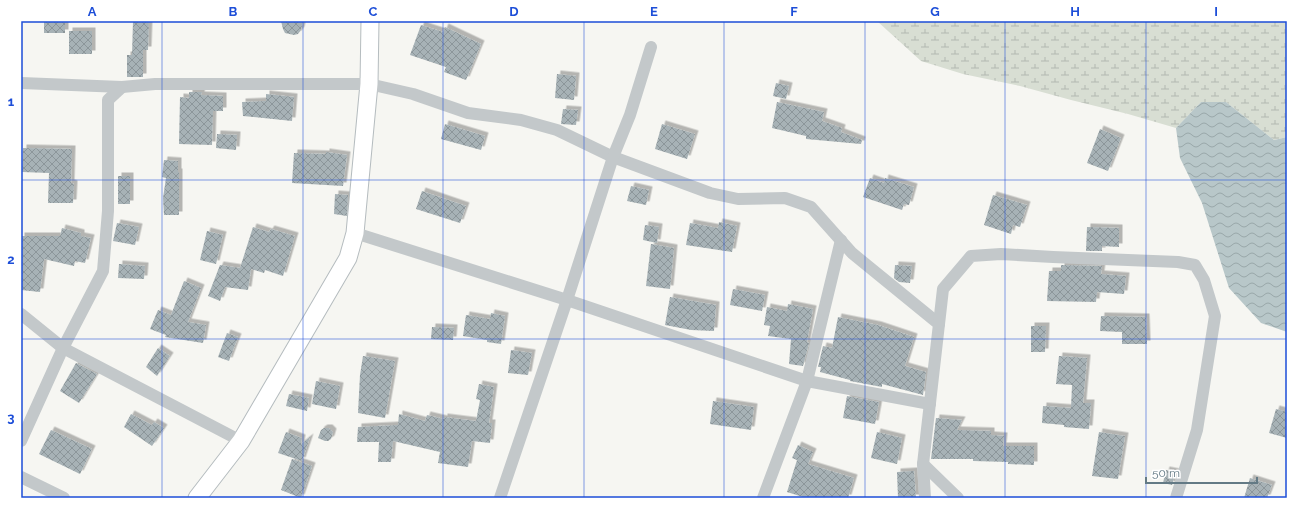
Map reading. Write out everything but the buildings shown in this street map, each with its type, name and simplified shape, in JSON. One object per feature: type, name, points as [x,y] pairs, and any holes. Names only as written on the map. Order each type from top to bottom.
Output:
[{"type":"street","points":[[197,498],[241,441],[348,258],[355,234],[369,84],[370,21]]},
{"type":"street","points":[[500,498],[567,300],[613,157],[630,115],[651,47]]},
{"type":"street","points":[[21,83],[122,87],[155,84],[369,84],[413,94],[468,113],[521,120],[557,130],[613,157],[710,193],[738,199],[785,198],[812,207],[852,253],[939,324]]},
{"type":"street","points":[[21,441],[63,348],[103,271],[108,211],[108,100],[122,87]]},
{"type":"street","points":[[355,234],[567,300],[807,381],[930,404]]},
{"type":"street","points":[[763,498],[807,381],[841,240]]},
{"type":"street","points":[[925,498],[923,464],[942,289],[971,256],[1001,254],[1061,258],[1178,262],[1195,266],[1204,280],[1215,316],[1197,430],[1176,498]]},
{"type":"street","points":[[21,314],[63,348],[241,441]]},
{"type":"street","points":[[923,464],[958,498]]},
{"type":"street","points":[[21,477],[64,498]]},
{"type":"green space","points":[[877,21],[1287,21],[1287,137],[1274,140],[1226,102],[1201,102],[1176,128],[1020,86],[963,74],[921,61]]},
{"type":"water","points":[[1201,102],[1226,102],[1274,140],[1287,137],[1287,332],[1261,323],[1229,288],[1202,203],[1180,158],[1176,128]]}]
